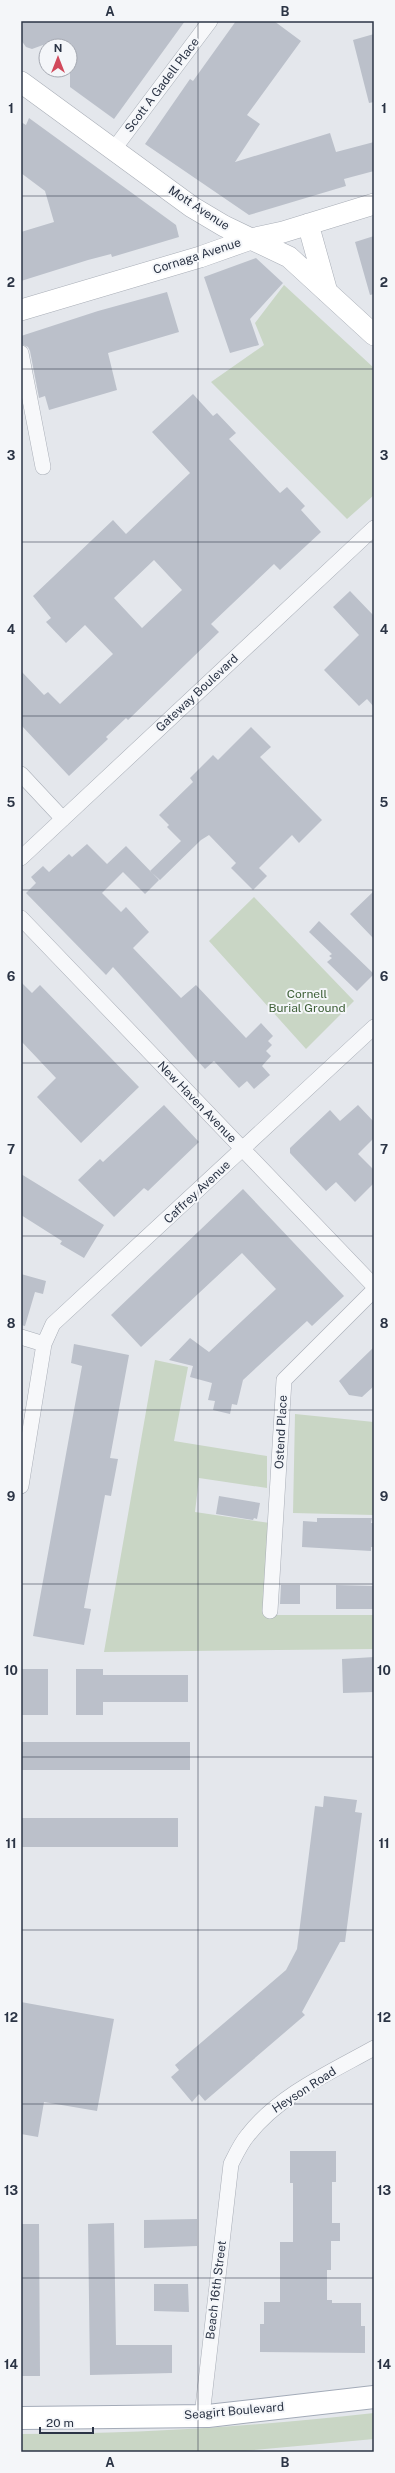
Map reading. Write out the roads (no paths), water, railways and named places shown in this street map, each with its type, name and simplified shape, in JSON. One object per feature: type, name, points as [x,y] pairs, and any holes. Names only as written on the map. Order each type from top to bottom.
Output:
[{"type":"main road","name":"Seagirt Boulevard","points":[[21,2418],[202,2416],[374,2397]]},
{"type":"street","name":"Scott A Gadell Place","points":[[114,149],[210,21]]},
{"type":"street","name":"Mott Avenue","points":[[21,82],[192,207],[251,239],[289,257],[374,335]]},
{"type":"street","name":"Cornaga Avenue","points":[[21,310],[200,257],[251,239],[374,204]]},
{"type":"street","points":[[308,224],[327,292]]},
{"type":"street","points":[[21,353],[43,467]]},
{"type":"street","name":"Gateway Boulevard","points":[[21,858],[374,528]]},
{"type":"street","points":[[21,774],[63,819]]},
{"type":"street","name":"New Haven Avenue","points":[[21,918],[243,1150],[371,1276]]},
{"type":"street","name":"Caffrey Avenue","points":[[21,1486],[44,1344],[53,1324],[243,1150],[374,1027]]},
{"type":"street","name":"Ostend Place","points":[[270,1611],[284,1380],[374,1290]]},
{"type":"street","points":[[21,1337],[44,1344]]},
{"type":"street","name":"Heyson Road","points":[[231,2164],[247,2135],[270,2111],[322,2076],[374,2048]]},
{"type":"street","name":"Beach 16th Street","points":[[202,2416],[231,2164]]},
{"type":"park label","name":"Cornell Burial Ground","points":[[307,1001]]}]
